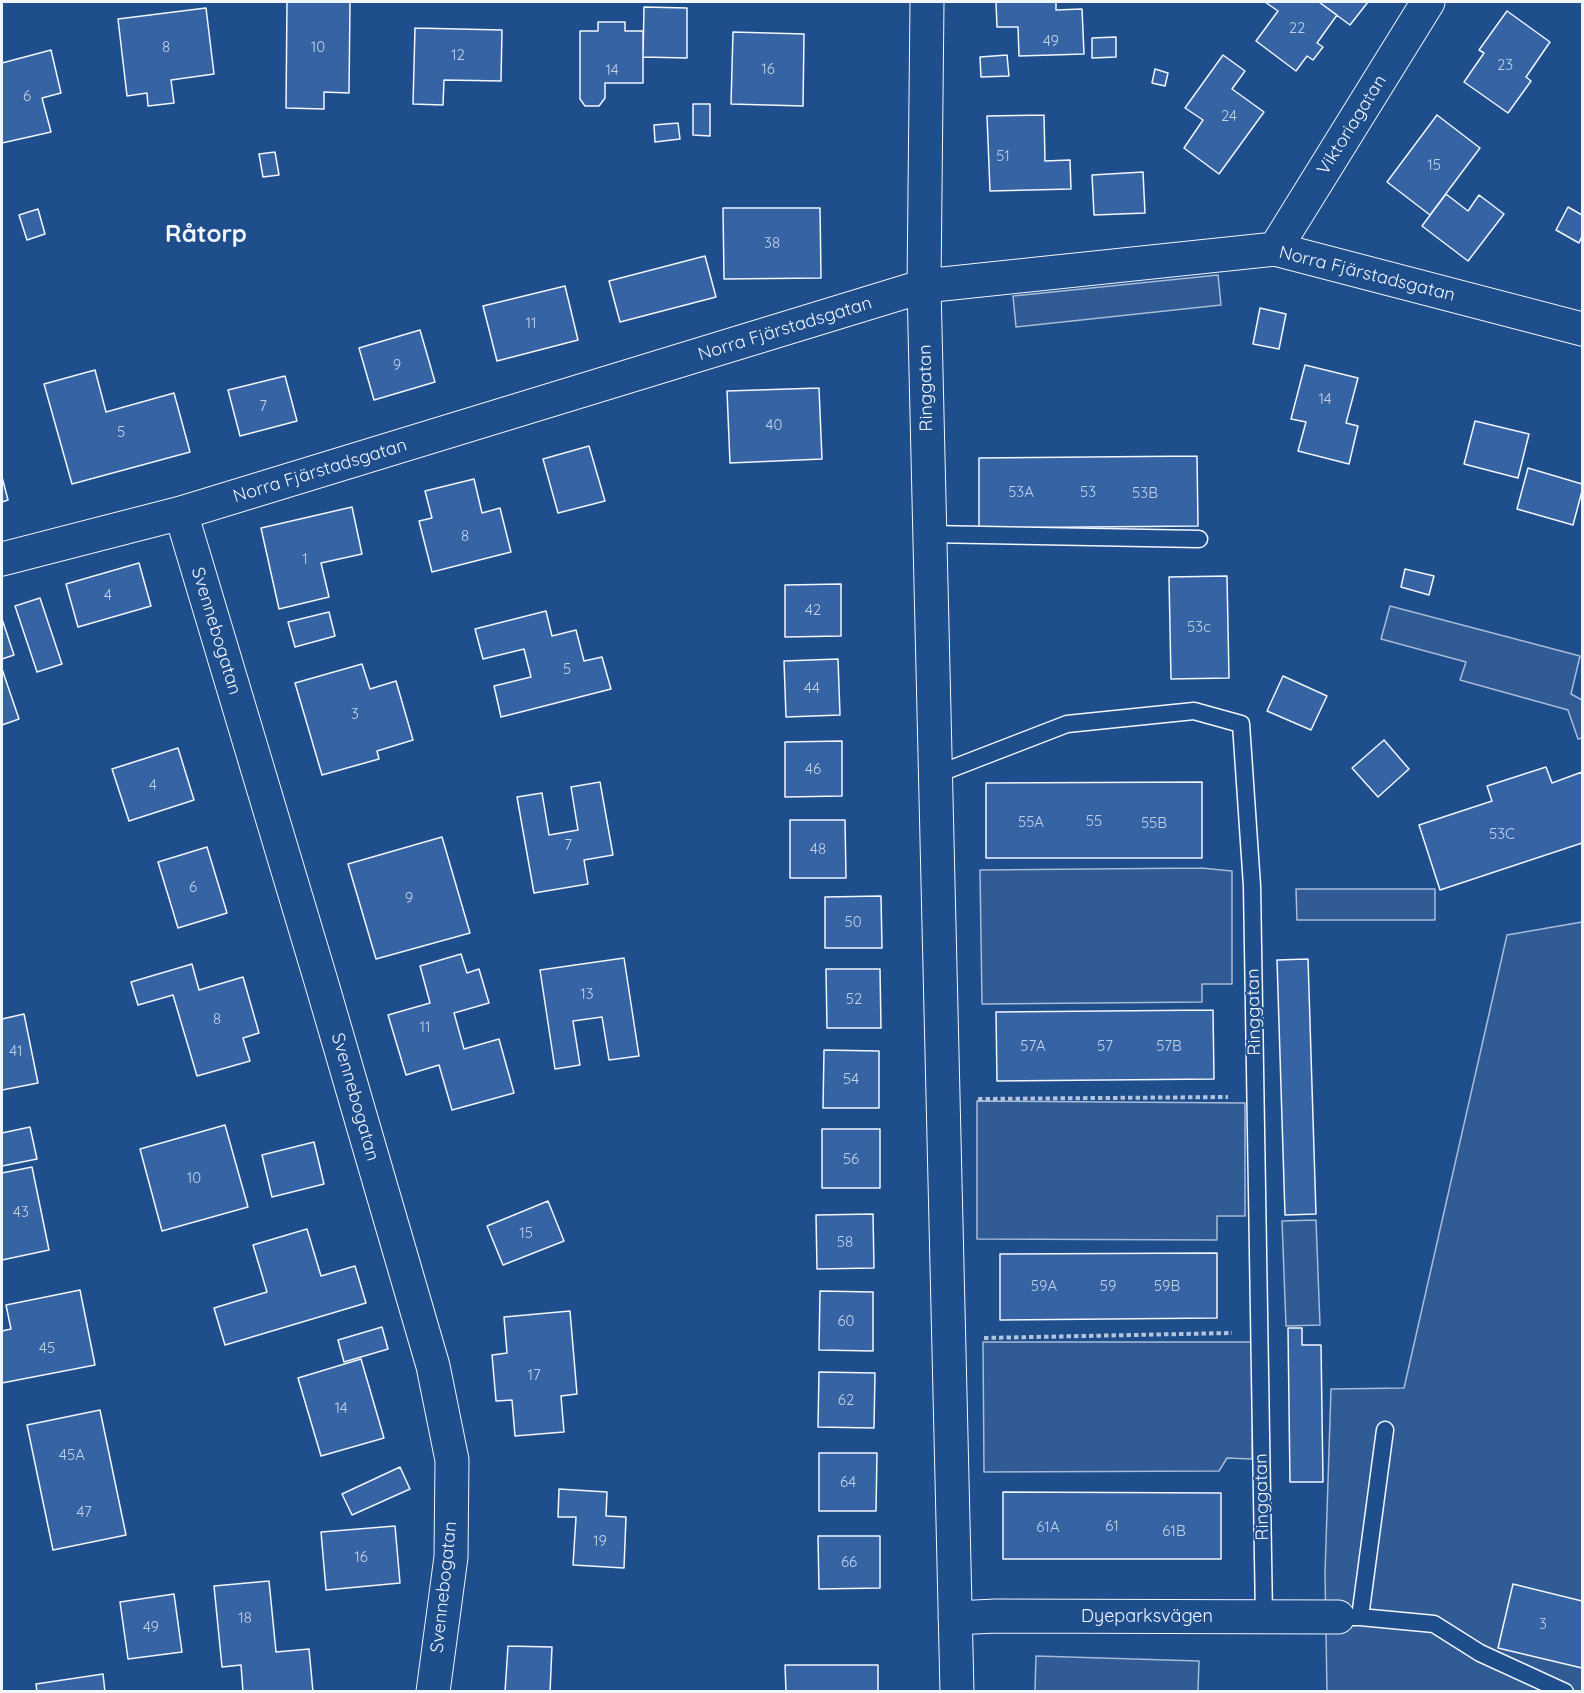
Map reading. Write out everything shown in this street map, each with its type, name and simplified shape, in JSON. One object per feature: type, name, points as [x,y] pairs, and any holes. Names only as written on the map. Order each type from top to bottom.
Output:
[{"type":"street","name":"Ringgatan","points":[[927,2],[924,286],[957,1692]]},
{"type":"street","name":"Viktoriagatan","points":[[1275,249],[1428,2]]},
{"type":"street","name":"Norra Fjärstadsgatan","points":[[2,559],[181,513],[924,286],[1275,249],[1582,329]]},
{"type":"street","name":"Svennebogatan","points":[[181,513],[321,981],[435,1378],[452,1460],[451,1557],[433,1692]]},
{"type":"street","name":"Dyeparksvägen","points":[[955,1618],[996,1616],[1349,1617]]},
{"type":"lane","points":[[930,534],[1199,539]]},
{"type":"lane","name":"Ringgatan","points":[[935,775],[1067,724],[1194,711],[1241,724],[1252,886],[1264,1617]]},
{"type":"lane","points":[[1385,1430],[1349,1617],[1434,1624],[1479,1653],[1565,1692]]},
{"type":"path","points":[[943,1099],[1256,1097]]},
{"type":"path","points":[[948,1338],[1260,1333]]},
{"type":"shaded area","points":[[1218,275],[1221,305],[1016,327],[1013,296]]},
{"type":"shaded area","points":[[1390,606],[1580,656],[1571,694],[1582,700],[1582,738],[1578,739],[1568,710],[1460,680],[1466,662],[1381,639]]},
{"type":"shaded area","points":[[1201,868],[1232,871],[1232,984],[1202,984],[1202,1002],[982,1004],[980,870]]},
{"type":"shaded area","points":[[1296,889],[1435,889],[1435,920],[1297,920]]},
{"type":"shaded area","points":[[1582,922],[1582,1691],[1327,1692],[1325,1573],[1331,1389],[1404,1388],[1507,935]]},
{"type":"shaded area","points":[[977,1101],[1245,1103],[1245,1216],[1217,1216],[1217,1240],[977,1239]]},
{"type":"shaded area","points":[[1316,1220],[1320,1325],[1286,1326],[1282,1221]]},
{"type":"shaded area","points":[[983,1342],[1253,1342],[1252,1459],[1227,1458],[1219,1471],[984,1472]]},
{"type":"shaded area","points":[[1036,1656],[1199,1661],[1198,1691],[1035,1691]]},
{"type":"building","points":[[287,2],[350,2],[349,93],[324,92],[324,109],[286,108]]},
{"type":"building","points":[[996,2],[1056,2],[1056,10],[1082,9],[1084,54],[1019,56],[1018,27],[997,27]]},
{"type":"building","points":[[1265,2],[1319,2],[1337,15],[1317,43],[1323,47],[1313,60],[1307,56],[1296,71],[1256,41],[1278,11]]},
{"type":"building","points":[[1319,2],[1368,2],[1350,25]]},
{"type":"building","points":[[644,7],[687,8],[687,58],[643,57]]},
{"type":"building","points":[[206,8],[214,74],[171,80],[174,103],[148,106],[147,93],[127,96],[118,19]]},
{"type":"building","points":[[1507,11],[1550,42],[1526,77],[1531,81],[1508,113],[1464,82],[1484,53],[1479,50]]},
{"type":"building","points":[[598,22],[625,22],[625,31],[643,31],[643,83],[605,83],[605,98],[599,106],[585,106],[580,99],[580,31],[598,31]]},
{"type":"building","points":[[415,28],[502,30],[501,81],[444,80],[443,105],[413,104]]},
{"type":"building","points":[[733,32],[804,34],[803,106],[731,104]]},
{"type":"building","points":[[1116,37],[1116,57],[1092,58],[1092,38]]},
{"type":"building","points":[[51,50],[61,93],[42,98],[51,132],[2,143],[2,63]]},
{"type":"building","points":[[1007,55],[1009,76],[981,77],[980,57]]},
{"type":"building","points":[[1223,55],[1245,71],[1232,89],[1264,112],[1219,174],[1184,148],[1203,120],[1185,108]]},
{"type":"building","points":[[1155,69],[1168,73],[1165,86],[1152,83]]},
{"type":"building","points":[[693,104],[710,104],[710,136],[693,135]]},
{"type":"building","points":[[1044,115],[1045,161],[1070,160],[1071,189],[990,191],[987,116]]},
{"type":"building","points":[[1437,115],[1480,148],[1430,215],[1387,182]]},
{"type":"building","points":[[678,123],[680,139],[655,142],[654,125]]},
{"type":"building","points":[[275,152],[279,175],[263,177],[259,154]]},
{"type":"building","points":[[1143,172],[1145,213],[1094,215],[1092,175]]},
{"type":"building","points":[[1446,194],[1468,211],[1479,195],[1504,214],[1468,261],[1422,226]]},
{"type":"building","points":[[1568,207],[1582,215],[1582,236],[1579,243],[1556,230]]},
{"type":"building","points":[[723,208],[820,208],[821,278],[724,279]]},
{"type":"building","points":[[38,209],[45,234],[27,240],[19,215]]},
{"type":"building","points":[[705,256],[716,297],[620,322],[609,281]]},
{"type":"building","points":[[565,286],[578,340],[497,361],[483,306]]},
{"type":"building","points":[[1260,308],[1286,314],[1279,349],[1253,344]]},
{"type":"building","points":[[420,330],[435,382],[374,400],[359,348]]},
{"type":"building","points":[[1305,365],[1358,378],[1346,423],[1358,426],[1349,464],[1298,451],[1306,422],[1291,419]]},
{"type":"building","points":[[95,370],[106,412],[174,393],[190,452],[72,484],[44,384]]},
{"type":"building","points":[[285,376],[297,421],[240,436],[228,390]]},
{"type":"building","points":[[819,388],[822,459],[730,463],[727,391]]},
{"type":"building","points":[[1475,421],[1529,434],[1518,478],[1464,464]]},
{"type":"building","points":[[589,446],[605,501],[558,513],[543,459]]},
{"type":"building","points":[[1197,456],[1198,526],[979,528],[979,458]]},
{"type":"building","points":[[1528,468],[1582,484],[1573,525],[1517,509]]},
{"type":"building","points":[[2,477],[8,500],[2,502]]},
{"type":"building","points":[[474,479],[482,513],[500,508],[511,552],[432,572],[419,521],[432,518],[425,491]]},
{"type":"building","points":[[352,507],[362,554],[321,563],[329,597],[279,609],[261,528]]},
{"type":"building","points":[[139,563],[151,606],[78,627],[66,584]]},
{"type":"building","points":[[1405,569],[1434,576],[1429,595],[1401,587]]},
{"type":"building","points":[[1227,576],[1229,678],[1171,679],[1169,577]]},
{"type":"building","points":[[841,584],[841,636],[785,637],[785,585]]},
{"type":"building","points":[[40,598],[62,664],[37,672],[15,606]]},
{"type":"building","points":[[546,611],[552,636],[576,630],[584,661],[602,657],[611,689],[501,717],[494,686],[531,677],[524,649],[483,659],[475,629]]},
{"type":"building","points":[[329,612],[335,636],[295,647],[288,622]]},
{"type":"building","points":[[2,619],[14,655],[2,659]]},
{"type":"building","points":[[838,659],[840,715],[786,717],[784,661]]},
{"type":"building","points":[[362,664],[370,689],[396,681],[413,740],[377,751],[379,759],[322,775],[295,683]]},
{"type":"building","points":[[2,669],[19,719],[2,725]]},
{"type":"building","points":[[1283,676],[1327,696],[1311,730],[1267,711]]},
{"type":"building","points":[[1384,740],[1409,769],[1378,797],[1352,768]]},
{"type":"building","points":[[842,741],[842,796],[785,797],[785,742]]},
{"type":"building","points":[[178,748],[194,800],[129,821],[112,769]]},
{"type":"building","points":[[1546,767],[1552,783],[1582,772],[1582,843],[1440,890],[1419,825],[1492,801],[1487,786]]},
{"type":"building","points":[[600,782],[613,855],[584,860],[588,884],[534,893],[517,797],[542,793],[549,835],[578,830],[571,787]]},
{"type":"building","points":[[1202,782],[1202,858],[986,858],[986,783]]},
{"type":"building","points":[[790,820],[845,820],[846,878],[790,878]]},
{"type":"building","points":[[442,837],[470,933],[376,959],[348,864]]},
{"type":"building","points":[[207,847],[227,913],[178,928],[158,862]]},
{"type":"building","points":[[881,896],[882,948],[825,948],[825,897]]},
{"type":"building","points":[[461,954],[467,973],[479,969],[489,1003],[454,1013],[464,1049],[499,1039],[514,1093],[452,1110],[439,1065],[406,1075],[388,1015],[430,1003],[420,966]]},
{"type":"building","points":[[624,958],[639,1056],[609,1060],[602,1017],[573,1021],[580,1065],[555,1069],[540,970]]},
{"type":"building","points":[[1308,959],[1316,1214],[1285,1215],[1277,960]]},
{"type":"building","points":[[192,964],[199,990],[243,977],[259,1033],[243,1038],[250,1061],[197,1076],[173,995],[138,1005],[131,982]]},
{"type":"building","points":[[826,969],[880,969],[881,1028],[827,1028]]},
{"type":"building","points":[[1213,1010],[1214,1079],[997,1081],[996,1012]]},
{"type":"building","points":[[24,1014],[38,1083],[2,1090],[2,1019]]},
{"type":"building","points":[[824,1050],[879,1051],[879,1108],[823,1108]]},
{"type":"building","points":[[225,1125],[248,1207],[162,1231],[140,1149]]},
{"type":"building","points":[[30,1127],[37,1159],[2,1166],[2,1133]]},
{"type":"building","points":[[822,1129],[880,1129],[880,1188],[822,1188]]},
{"type":"building","points":[[314,1142],[324,1184],[272,1197],[262,1155]]},
{"type":"building","points":[[32,1167],[49,1250],[2,1260],[2,1173]]},
{"type":"building","points":[[548,1201],[564,1241],[503,1265],[487,1226]]},
{"type":"building","points":[[873,1214],[874,1268],[817,1269],[816,1215]]},
{"type":"building","points":[[307,1229],[321,1276],[355,1266],[366,1303],[225,1345],[214,1308],[267,1292],[253,1245]]},
{"type":"building","points":[[1217,1253],[1217,1318],[1000,1320],[1000,1254]]},
{"type":"building","points":[[80,1290],[95,1365],[2,1383],[2,1331],[11,1329],[6,1305]]},
{"type":"building","points":[[820,1291],[873,1292],[873,1351],[819,1350]]},
{"type":"building","points":[[570,1311],[577,1394],[561,1396],[564,1432],[515,1436],[512,1400],[496,1401],[492,1355],[507,1353],[504,1317]]},
{"type":"building","points":[[382,1327],[388,1349],[344,1362],[338,1340]]},
{"type":"building","points":[[1288,1328],[1302,1328],[1302,1345],[1321,1345],[1323,1482],[1290,1482]]},
{"type":"building","points":[[361,1359],[384,1438],[321,1456],[298,1378]]},
{"type":"building","points":[[819,1372],[875,1373],[874,1428],[818,1427]]},
{"type":"building","points":[[100,1410],[126,1535],[53,1550],[27,1425]]},
{"type":"building","points":[[819,1453],[877,1453],[876,1511],[819,1511]]},
{"type":"building","points":[[400,1467],[410,1489],[352,1515],[342,1494]]},
{"type":"building","points":[[559,1489],[607,1492],[606,1516],[626,1517],[624,1568],[573,1565],[576,1517],[558,1517]]},
{"type":"building","points":[[1003,1492],[1221,1493],[1221,1559],[1003,1559]]},
{"type":"building","points":[[395,1526],[400,1583],[326,1590],[321,1532]]},
{"type":"building","points":[[818,1536],[880,1536],[880,1588],[819,1589]]},
{"type":"building","points":[[269,1581],[276,1652],[309,1649],[313,1692],[243,1692],[241,1665],[222,1667],[214,1586]]},
{"type":"building","points":[[1513,1584],[1582,1601],[1582,1668],[1498,1648]]},
{"type":"building","points":[[174,1594],[182,1652],[128,1659],[120,1602]]},
{"type":"building","points":[[508,1646],[552,1647],[550,1692],[505,1692]]},
{"type":"building","points":[[785,1665],[878,1665],[878,1692],[786,1692]]},
{"type":"building","points":[[103,1674],[105,1692],[37,1692],[36,1684]]},
{"type":"district","name":"Råtorp","points":[[206,235]]}]
